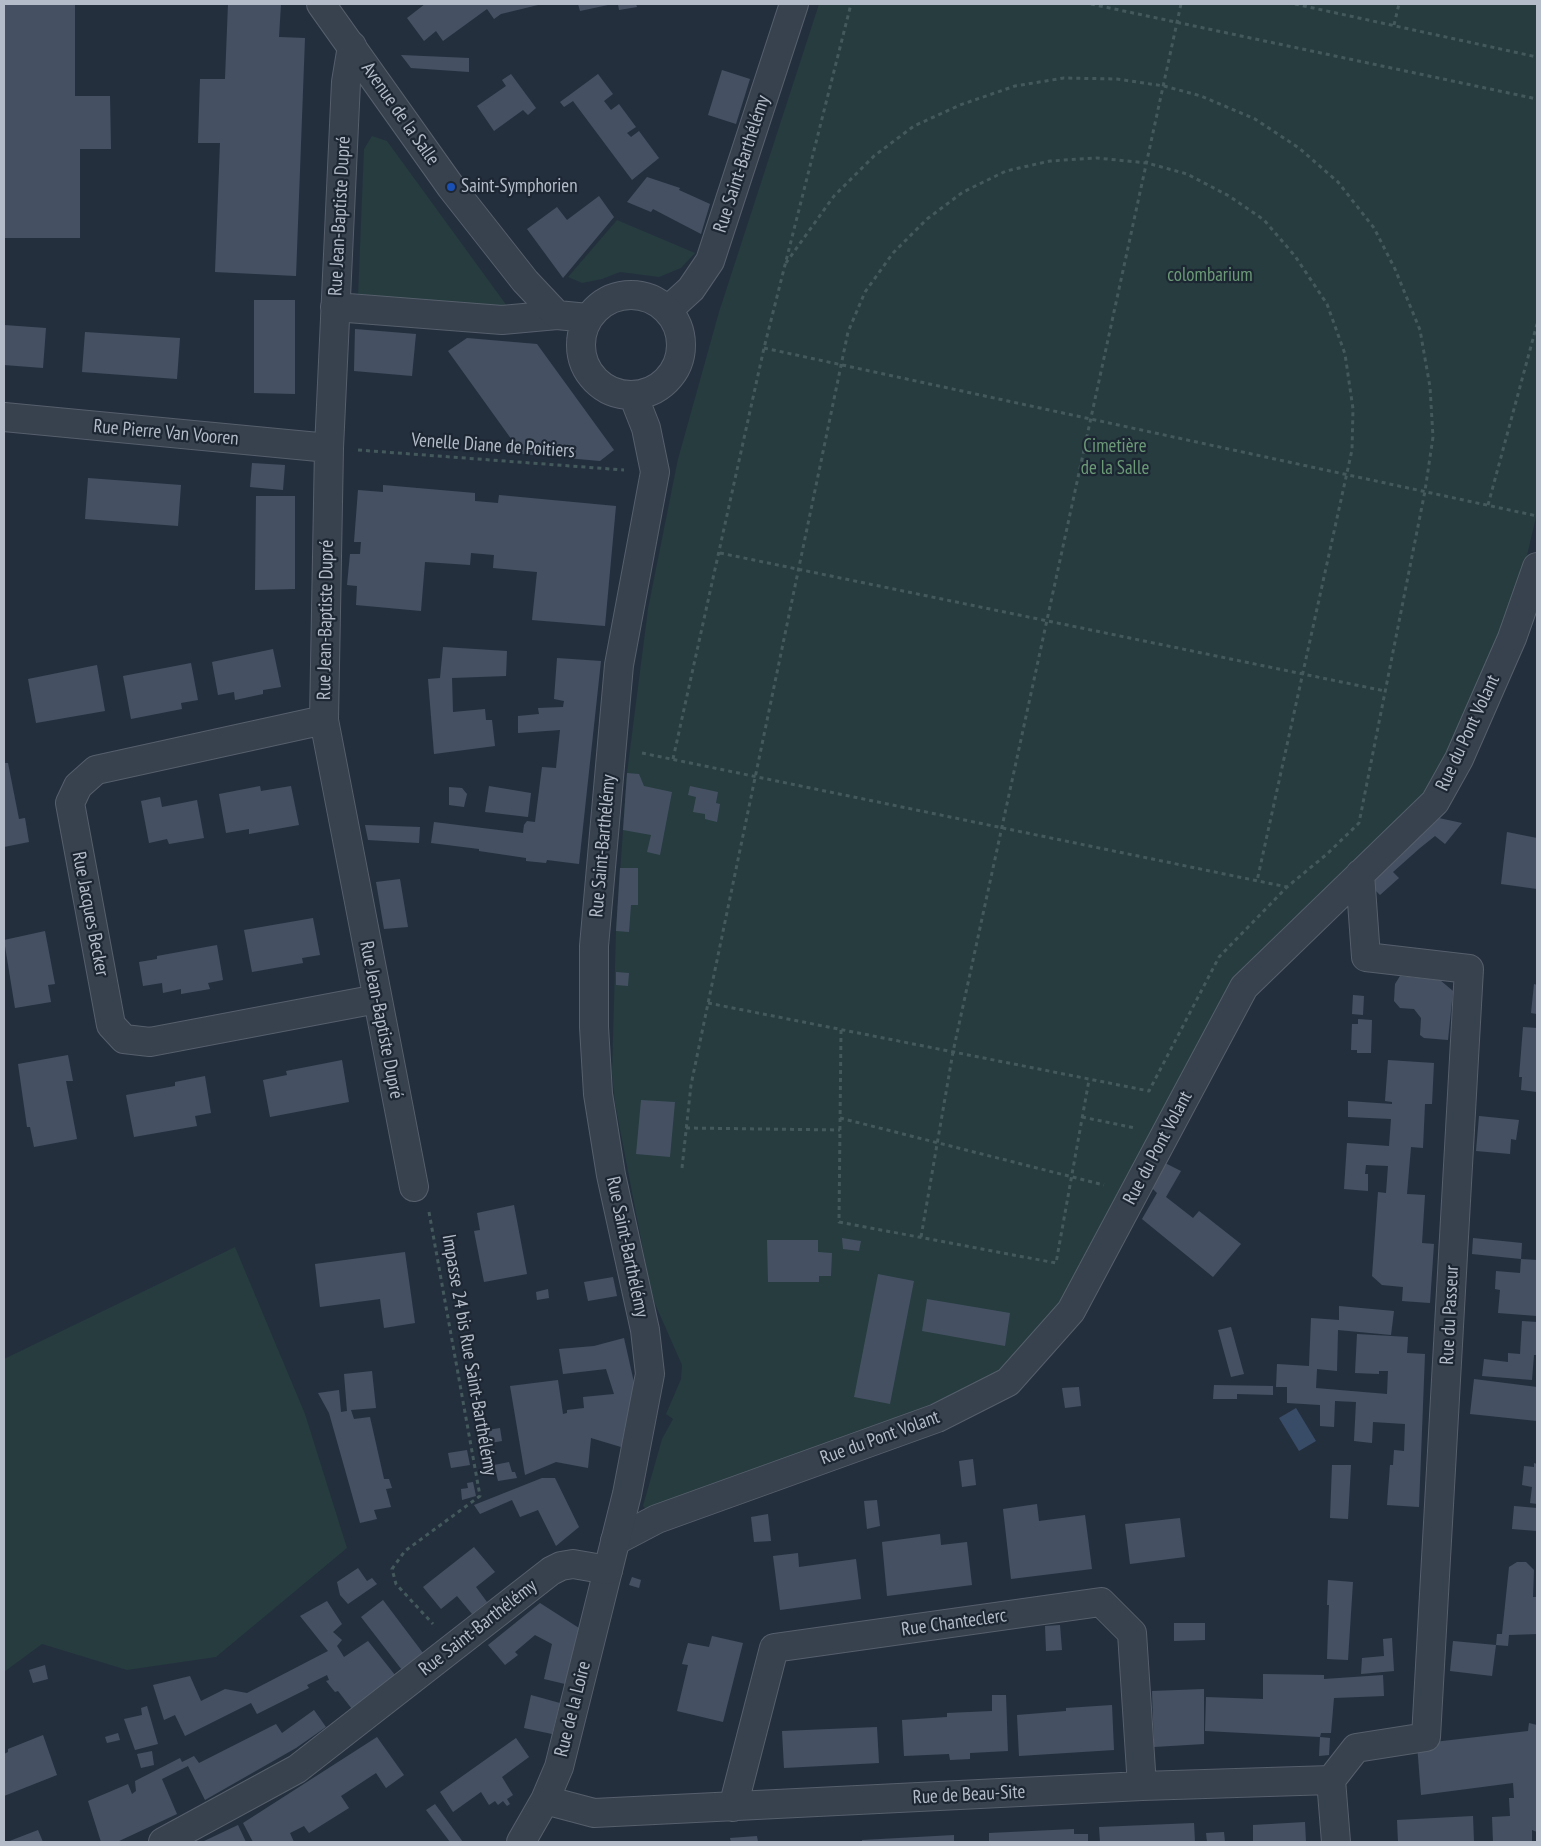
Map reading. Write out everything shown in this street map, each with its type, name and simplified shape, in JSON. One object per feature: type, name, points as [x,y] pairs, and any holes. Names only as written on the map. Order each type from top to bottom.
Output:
[{"type":"street","name":"Rue Saint-Barthélémy","points":[[668,310],[692,289],[710,261],[794,4]]},
{"type":"street","name":"Avenue de la Salle","points":[[330,7],[352,46],[451,188],[525,281],[558,315]]},
{"type":"street","name":"Rue Jean-Baptiste Dupré","points":[[352,46],[346,82],[329,448],[324,720],[414,1187]]},
{"type":"street","points":[[626,295],[641,296],[656,301],[668,310],[677,324],[681,340],[680,356],[674,371],[656,388],[633,395],[618,394],[603,388],[592,377],[584,363],[580,348],[582,333],[588,318],[598,306],[611,298],[626,295]]},
{"type":"street","points":[[335,307],[502,320],[558,315],[588,318]]},
{"type":"street","name":"Rue Saint-Barthélémy","points":[[163,1842],[297,1769],[561,1566],[582,1564],[608,1570],[647,1392],[649,1356],[611,1175],[598,1094],[594,1027],[594,946],[620,665],[654,472],[646,428],[633,395]]},
{"type":"street","name":"Rue Pierre Van Vooren","points":[[4,417],[329,448]]},
{"type":"street","name":"Rue du Pont Volant","points":[[615,1541],[657,1519],[937,1418],[1008,1382],[1072,1311],[1244,987],[1435,802],[1459,759],[1512,638],[1537,567]]},
{"type":"street","name":"Rue Jacques Becker","points":[[324,720],[96,770],[78,786],[70,803],[111,1025],[124,1039],[150,1042],[377,1000]]},
{"type":"street","name":"Rue du Passeur","points":[[1331,1780],[1356,1748],[1426,1737],[1469,969],[1366,957],[1360,874]]},
{"type":"street","name":"Rue de la Loire","points":[[521,1842],[545,1800],[559,1767],[608,1570]]},
{"type":"street","name":"Rue Chanteclerc","points":[[733,1807],[774,1648],[1101,1602],[1132,1633],[1142,1786]]},
{"type":"street","points":[[1331,1780],[1336,1842]]},
{"type":"street","name":"Rue de Beau-Site","points":[[545,1800],[594,1813],[1142,1786],[1331,1780]]},
{"type":"path","points":[[851,4],[764,348],[673,759],[1288,887]]},
{"type":"path","points":[[1091,4],[1537,99]]},
{"type":"path","points":[[921,1238],[953,1052],[1181,4]]},
{"type":"path","points":[[1295,4],[1537,57]]},
{"type":"path","points":[[1394,26],[1399,4]]},
{"type":"path","points":[[708,1003],[1149,1091],[1219,957],[1288,887],[1327,854],[1359,823],[1425,491],[1432,437],[1430,387],[1420,330],[1395,269],[1374,228],[1338,182],[1299,148],[1255,119],[1201,96],[1164,86],[1117,79],[1064,78],[1015,86],[960,105],[914,126],[874,156],[834,196],[786,264]]},
{"type":"path","points":[[682,1168],[691,1085],[848,332],[865,292],[893,253],[928,219],[963,192],[1006,171],[1050,161],[1096,158],[1147,163],[1187,174],[1230,196],[1264,220],[1295,256],[1326,304],[1345,354],[1353,408],[1352,450],[1257,881]]},
{"type":"path","points":[[1488,505],[1537,324]]},
{"type":"path","points":[[764,348],[1537,516]]},
{"type":"path","name":"Venelle Diane de Poitiers","points":[[329,448],[654,472]]},
{"type":"path","points":[[720,553],[1384,691]]},
{"type":"path","points":[[841,1030],[839,1222],[1056,1263],[1089,1080]]},
{"type":"path","points":[[1082,1117],[1138,1129],[1134,1137]]},
{"type":"path","points":[[840,1118],[1111,1187]]},
{"type":"path","points":[[686,1128],[840,1130]]},
{"type":"path","name":"Impasse 24 bis Rue Saint-Barthélémy","points":[[414,1187],[428,1205],[480,1496],[404,1551],[392,1569],[396,1584],[454,1647]]},
{"type":"green space","name":"Cimetière de la Salle","points":[[819,4],[1537,4],[1537,513],[1525,564],[1465,725],[1426,793],[1234,976],[1079,1278],[1005,1366],[990,1378],[924,1413],[647,1510],[643,1506],[662,1439],[673,1419],[666,1414],[681,1379],[682,1365],[652,1297],[615,1103],[612,1073],[616,931],[627,773],[648,609],[678,459],[719,312]]},
{"type":"green space","points":[[372,136],[387,141],[510,310],[358,297],[364,149]]},
{"type":"green space","points":[[617,220],[695,253],[681,268],[659,277],[620,272],[602,279],[582,283],[568,277]]},
{"type":"green space","points":[[235,1247],[305,1414],[347,1548],[216,1657],[127,1670],[42,1644],[4,1672],[4,1359]]},
{"type":"water","points":[[1296,1408],[1316,1441],[1299,1451],[1279,1418]]},
{"type":"building","points":[[4,4],[75,4],[75,96],[110,96],[111,149],[80,149],[80,238],[4,238]]},
{"type":"building","points":[[228,4],[281,4],[279,37],[305,38],[296,276],[215,272],[220,143],[198,143],[200,79],[225,79]]},
{"type":"building","points":[[425,4],[538,5],[501,14],[494,19],[487,9],[443,41],[436,31],[424,41],[407,18]]},
{"type":"building","points":[[578,4],[607,4],[608,5],[580,11]]},
{"type":"building","points":[[618,4],[636,4],[637,7],[619,10]]},
{"type":"building","points":[[401,55],[469,58],[469,72],[411,68]]},
{"type":"building","points":[[722,70],[750,79],[736,124],[708,115]]},
{"type":"building","points":[[511,74],[536,108],[528,115],[523,110],[494,131],[477,106],[506,86],[502,80]]},
{"type":"building","points":[[598,74],[613,94],[604,101],[611,110],[619,104],[636,127],[627,133],[631,137],[639,131],[659,158],[632,180],[573,101],[564,107],[560,102]]},
{"type":"building","points":[[647,177],[680,188],[679,190],[710,204],[701,234],[653,209],[651,212],[627,202]]},
{"type":"building","points":[[599,196],[614,217],[563,278],[527,229],[557,207],[567,220]]},
{"type":"building","points":[[254,300],[295,300],[295,394],[254,393]]},
{"type":"building","points":[[4,325],[46,328],[43,368],[4,365]]},
{"type":"building","points":[[355,329],[416,334],[412,376],[354,371]]},
{"type":"building","points":[[85,332],[180,338],[177,379],[82,372]]},
{"type":"building","points":[[467,338],[537,344],[614,450],[600,461],[522,454],[448,351]]},
{"type":"building","points":[[252,463],[285,465],[283,490],[250,487]]},
{"type":"building","points":[[88,478],[181,485],[178,526],[85,519]]},
{"type":"building","points":[[383,485],[475,493],[475,501],[498,503],[499,495],[616,506],[605,626],[532,620],[537,572],[493,568],[494,555],[471,553],[470,565],[425,562],[421,611],[356,605],[357,586],[347,585],[350,554],[360,554],[361,542],[354,542],[358,490],[383,492]]},
{"type":"building","points":[[256,496],[295,496],[295,589],[255,590]]},
{"type":"building","points":[[443,647],[507,651],[506,676],[452,678],[453,712],[485,709],[486,720],[492,720],[495,746],[434,754],[428,679],[440,678]]},
{"type":"building","points":[[273,649],[281,687],[263,690],[263,694],[235,700],[234,692],[218,695],[212,662]]},
{"type":"building","points":[[557,658],[601,661],[579,864],[547,860],[546,863],[526,861],[526,858],[479,851],[479,849],[431,843],[434,822],[523,833],[524,825],[527,821],[535,822],[542,767],[556,768],[560,730],[518,733],[518,716],[539,714],[538,708],[563,707],[564,701],[554,699]]},
{"type":"building","points":[[191,663],[198,700],[181,703],[182,709],[131,719],[123,676]]},
{"type":"building","points":[[97,665],[105,711],[36,723],[28,679]]},
{"type":"building","points":[[4,763],[8,763],[19,819],[25,818],[29,842],[4,847]]},
{"type":"building","points":[[627,773],[639,774],[644,786],[672,792],[660,855],[647,852],[651,835],[623,830]]},
{"type":"building","points":[[260,786],[261,791],[291,786],[299,825],[249,834],[249,829],[226,833],[219,794]]},
{"type":"building","points":[[489,786],[531,793],[528,817],[485,812]]},
{"type":"building","points":[[690,786],[718,792],[716,803],[720,804],[717,822],[705,819],[705,814],[693,812],[696,797],[688,795]]},
{"type":"building","points":[[449,787],[462,788],[467,794],[464,807],[449,805]]},
{"type":"building","points":[[160,797],[162,807],[197,800],[204,838],[169,844],[167,839],[149,843],[141,801]]},
{"type":"building","points":[[1434,817],[1462,823],[1445,844],[1435,836],[1420,848],[1393,872],[1399,878],[1380,895],[1371,886],[1372,882]]},
{"type":"building","points":[[365,825],[420,827],[419,843],[368,840]]},
{"type":"building","points":[[1507,832],[1537,838],[1537,889],[1501,884]]},
{"type":"building","points":[[620,868],[638,868],[638,905],[631,905],[629,932],[616,931]]},
{"type":"building","points":[[400,879],[408,927],[384,929],[376,882]]},
{"type":"building","points":[[313,918],[320,955],[302,958],[303,963],[252,972],[244,930]]},
{"type":"building","points":[[45,931],[55,984],[48,985],[51,1002],[15,1008],[4,940]]},
{"type":"building","points":[[217,945],[223,980],[208,983],[210,989],[181,994],[181,989],[163,993],[162,983],[143,986],[139,962],[157,959],[157,956]]},
{"type":"building","points":[[616,972],[629,973],[628,986],[616,985]]},
{"type":"building","points":[[1400,976],[1440,980],[1453,991],[1448,1040],[1424,1038],[1420,1035],[1421,1018],[1414,1009],[1400,1008],[1394,1001],[1395,984]]},
{"type":"building","points":[[1534,984],[1537,985],[1537,1014],[1531,1013]]},
{"type":"building","points":[[1353,995],[1364,996],[1363,1015],[1352,1014]]},
{"type":"building","points":[[1358,1019],[1372,1020],[1371,1053],[1357,1053],[1357,1050],[1351,1050],[1352,1024],[1358,1024]]},
{"type":"building","points":[[1523,1027],[1537,1028],[1537,1092],[1521,1090],[1522,1077],[1519,1077]]},
{"type":"building","points":[[68,1055],[73,1081],[66,1081],[77,1139],[34,1147],[30,1127],[27,1127],[18,1064]]},
{"type":"building","points":[[342,1060],[349,1102],[270,1117],[263,1080],[287,1075],[286,1071]]},
{"type":"building","points":[[1388,1060],[1434,1063],[1432,1104],[1425,1104],[1423,1148],[1411,1147],[1407,1194],[1425,1195],[1422,1243],[1434,1244],[1430,1303],[1402,1301],[1403,1287],[1382,1285],[1372,1276],[1378,1192],[1386,1193],[1388,1166],[1366,1165],[1365,1174],[1368,1174],[1368,1191],[1344,1189],[1347,1143],[1389,1146],[1391,1119],[1348,1117],[1348,1101],[1392,1104],[1392,1102],[1385,1101]]},
{"type":"building","points":[[205,1076],[211,1113],[195,1116],[197,1126],[134,1137],[126,1095],[175,1086],[175,1082]]},
{"type":"building","points":[[641,1100],[675,1102],[670,1157],[636,1154]]},
{"type":"building","points":[[1479,1116],[1519,1120],[1516,1140],[1511,1139],[1510,1154],[1476,1151]]},
{"type":"building","points":[[1165,1163],[1181,1171],[1166,1197],[1193,1218],[1199,1211],[1241,1244],[1213,1277],[1142,1219],[1157,1193],[1152,1188]]},
{"type":"building","points":[[514,1205],[527,1274],[484,1282],[474,1231],[480,1230],[477,1213]]},
{"type":"building","points":[[842,1238],[861,1241],[859,1251],[843,1249]]},
{"type":"building","points":[[1473,1238],[1522,1243],[1521,1259],[1472,1254]]},
{"type":"building","points":[[767,1240],[818,1240],[818,1252],[832,1253],[831,1276],[819,1276],[819,1282],[768,1282]]},
{"type":"building","points":[[405,1252],[415,1323],[384,1328],[380,1299],[320,1307],[315,1264]]},
{"type":"building","points":[[1521,1259],[1537,1260],[1537,1316],[1498,1313],[1500,1290],[1495,1289],[1496,1271],[1520,1273]]},
{"type":"building","points":[[878,1274],[914,1281],[890,1404],[854,1397]]},
{"type":"building","points":[[613,1277],[617,1296],[588,1301],[584,1282]]},
{"type":"building","points":[[548,1289],[549,1298],[537,1300],[536,1292]]},
{"type":"building","points":[[927,1299],[1010,1313],[1005,1346],[922,1331]]},
{"type":"building","points":[[1339,1306],[1394,1311],[1391,1335],[1338,1330],[1337,1371],[1317,1369],[1316,1388],[1387,1394],[1388,1371],[1379,1371],[1379,1374],[1355,1373],[1357,1334],[1408,1337],[1407,1353],[1425,1354],[1419,1507],[1387,1505],[1390,1465],[1393,1465],[1394,1450],[1404,1451],[1405,1424],[1373,1422],[1372,1443],[1354,1441],[1356,1402],[1335,1401],[1334,1427],[1320,1426],[1320,1405],[1287,1403],[1287,1387],[1276,1387],[1277,1364],[1309,1366],[1311,1318],[1339,1320]]},
{"type":"building","points":[[1522,1321],[1537,1322],[1537,1355],[1534,1355],[1532,1380],[1482,1376],[1484,1359],[1508,1362],[1508,1353],[1520,1354]]},
{"type":"building","points":[[1231,1327],[1244,1374],[1231,1377],[1218,1330]]},
{"type":"building","points":[[624,1338],[635,1387],[632,1425],[621,1447],[591,1438],[588,1468],[556,1462],[525,1475],[510,1386],[558,1380],[563,1414],[567,1413],[567,1410],[584,1408],[583,1397],[614,1394],[606,1369],[563,1374],[559,1349],[594,1346]]},
{"type":"building","points":[[372,1371],[376,1408],[351,1410],[354,1419],[370,1417],[384,1479],[389,1479],[392,1488],[386,1489],[391,1507],[374,1510],[377,1519],[360,1523],[329,1413],[318,1393],[339,1390],[341,1412],[347,1411],[344,1374]]},
{"type":"building","points":[[1474,1379],[1537,1387],[1537,1421],[1470,1414]]},
{"type":"building","points":[[1214,1385],[1273,1386],[1273,1395],[1237,1394],[1237,1399],[1213,1399]]},
{"type":"building","points":[[1079,1387],[1081,1406],[1065,1408],[1062,1388]]},
{"type":"building","points":[[500,1428],[502,1441],[478,1445],[476,1432]]},
{"type":"building","points":[[467,1450],[470,1465],[451,1468],[448,1453]]},
{"type":"building","points":[[973,1459],[976,1485],[962,1487],[959,1461]]},
{"type":"building","points":[[509,1462],[512,1472],[515,1472],[517,1478],[498,1481],[494,1465]]},
{"type":"building","points":[[1534,1463],[1537,1464],[1537,1504],[1530,1503],[1532,1487],[1522,1485],[1524,1466],[1534,1467]]},
{"type":"building","points":[[1332,1465],[1351,1465],[1348,1519],[1330,1518]]},
{"type":"building","points":[[542,1478],[555,1478],[579,1527],[556,1546],[538,1510],[520,1517],[512,1500],[480,1514],[474,1505]]},
{"type":"building","points":[[473,1482],[476,1496],[462,1500],[461,1489],[468,1488],[467,1483]]},
{"type":"building","points":[[877,1500],[880,1526],[867,1529],[864,1501]]},
{"type":"building","points":[[1037,1504],[1039,1521],[1085,1515],[1092,1569],[1011,1579],[1003,1509]]},
{"type":"building","points":[[1514,1506],[1537,1508],[1537,1531],[1512,1529]]},
{"type":"building","points":[[768,1514],[771,1541],[754,1542],[751,1517]]},
{"type":"building","points":[[1180,1518],[1185,1557],[1130,1564],[1125,1524]]},
{"type":"building","points":[[940,1534],[941,1545],[967,1542],[972,1585],[887,1596],[882,1542]]},
{"type":"building","points":[[474,1547],[495,1572],[476,1587],[487,1602],[472,1614],[457,1596],[441,1609],[423,1587]]},
{"type":"building","points":[[798,1553],[799,1567],[856,1559],[861,1599],[780,1610],[773,1556]]},
{"type":"building","points":[[1517,1562],[1526,1562],[1534,1570],[1533,1597],[1537,1597],[1537,1634],[1509,1635],[1508,1646],[1496,1645],[1497,1634],[1502,1634],[1509,1567]]},
{"type":"building","points":[[358,1568],[367,1581],[372,1578],[377,1584],[348,1604],[340,1595],[337,1582]]},
{"type":"building","points":[[632,1577],[641,1580],[639,1588],[629,1585]]},
{"type":"building","points":[[1328,1580],[1353,1582],[1348,1660],[1327,1659]]},
{"type":"building","points":[[383,1600],[423,1653],[402,1670],[361,1617]]},
{"type":"building","points":[[327,1601],[342,1624],[333,1632],[342,1640],[337,1646],[344,1657],[368,1641],[395,1675],[352,1709],[338,1691],[335,1692],[326,1681],[329,1680],[327,1675],[307,1685],[309,1688],[257,1714],[251,1703],[185,1736],[175,1715],[164,1720],[153,1685],[190,1676],[201,1701],[225,1689],[247,1693],[328,1651],[300,1616]]},
{"type":"building","points":[[540,1603],[579,1628],[565,1684],[544,1679],[552,1644],[535,1635],[515,1652],[518,1655],[505,1665],[488,1645]]},
{"type":"building","points":[[1174,1623],[1205,1623],[1205,1640],[1174,1641]]},
{"type":"building","points":[[1060,1625],[1062,1650],[1046,1651],[1045,1626]]},
{"type":"building","points":[[712,1636],[743,1643],[723,1722],[677,1711],[688,1665],[682,1664],[688,1643],[709,1647]]},
{"type":"building","points":[[1392,1638],[1394,1671],[1361,1674],[1362,1658],[1384,1656],[1383,1639]]},
{"type":"building","points":[[1453,1641],[1496,1645],[1492,1676],[1450,1671]]},
{"type":"building","points":[[45,1665],[48,1679],[33,1683],[29,1670]]},
{"type":"building","points":[[1263,1674],[1324,1675],[1324,1679],[1383,1675],[1384,1696],[1334,1698],[1331,1733],[1321,1733],[1320,1737],[1205,1731],[1206,1697],[1263,1699]]},
{"type":"building","points":[[1204,1689],[1204,1744],[1154,1747],[1152,1691]]},
{"type":"building","points":[[531,1695],[560,1703],[552,1734],[524,1728]]},
{"type":"building","points":[[992,1695],[1006,1695],[1008,1751],[970,1753],[970,1759],[950,1760],[949,1754],[904,1756],[902,1720],[947,1717],[947,1713],[992,1711]]},
{"type":"building","points":[[1112,1705],[1114,1750],[1019,1756],[1017,1715],[1066,1711],[1066,1708]]},
{"type":"building","points":[[147,1706],[158,1744],[135,1750],[124,1719],[142,1715],[141,1708]]},
{"type":"building","points":[[314,1710],[326,1727],[296,1748],[205,1800],[188,1766],[162,1779],[177,1814],[117,1842],[101,1842],[88,1801],[128,1784],[132,1794],[136,1791],[135,1781],[180,1758],[182,1762],[194,1756],[199,1763],[276,1724],[282,1733]]},
{"type":"building","points":[[1529,1723],[1537,1725],[1537,1832],[1532,1830],[1532,1841],[1493,1842],[1492,1817],[1510,1816],[1509,1798],[1514,1798],[1513,1783],[1421,1795],[1417,1744],[1528,1731]]},
{"type":"building","points":[[877,1727],[879,1763],[784,1768],[782,1731]]},
{"type":"building","points":[[118,1733],[120,1740],[107,1743],[105,1737]]},
{"type":"building","points":[[43,1735],[57,1775],[4,1796],[4,1754],[8,1752],[8,1749]]},
{"type":"building","points":[[377,1737],[404,1775],[386,1788],[376,1773],[341,1796],[349,1808],[309,1833],[304,1826],[290,1833],[294,1842],[253,1842],[243,1823]]},
{"type":"building","points":[[1320,1737],[1330,1738],[1329,1755],[1319,1756]]},
{"type":"building","points":[[516,1738],[529,1757],[502,1777],[513,1795],[507,1799],[510,1804],[507,1806],[503,1801],[498,1805],[495,1801],[489,1805],[481,1792],[453,1812],[440,1792]]},
{"type":"building","points":[[152,1751],[154,1765],[141,1768],[137,1754]]},
{"type":"building","points":[[435,1804],[463,1842],[450,1842],[426,1810]]},
{"type":"building","points":[[1473,1816],[1474,1842],[1398,1842],[1397,1820]]},
{"type":"building","points":[[1305,1822],[1306,1842],[1253,1842],[1253,1825]]},
{"type":"building","points":[[1194,1823],[1195,1842],[1100,1842],[1099,1827]]},
{"type":"building","points":[[238,1825],[246,1842],[202,1842]]},
{"type":"building","points":[[1074,1829],[1074,1834],[1088,1834],[1088,1842],[989,1842],[989,1833]]},
{"type":"building","points":[[38,1830],[43,1842],[7,1842]]},
{"type":"building","points":[[1224,1832],[1225,1842],[1207,1842],[1206,1833]]},
{"type":"building","points":[[954,1835],[954,1842],[862,1842],[862,1840]]},
{"type":"building","points":[[757,1836],[758,1842],[731,1842],[730,1838]]},
{"type":"place","name":"Saint-Symphorien","points":[[451,187]]},
{"type":"park label","name":"colombarium","points":[[1210,276]]}]
